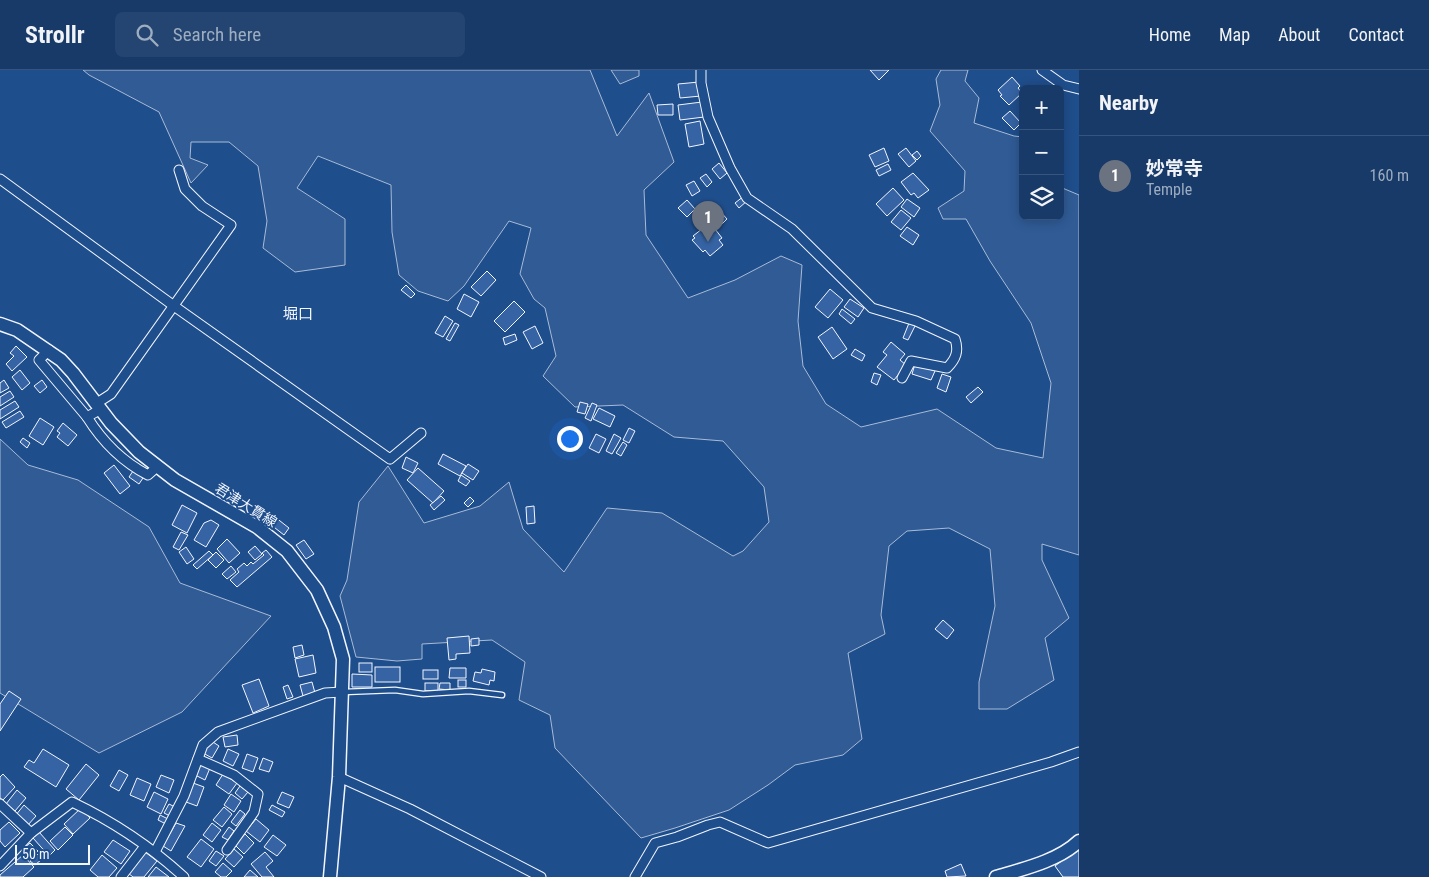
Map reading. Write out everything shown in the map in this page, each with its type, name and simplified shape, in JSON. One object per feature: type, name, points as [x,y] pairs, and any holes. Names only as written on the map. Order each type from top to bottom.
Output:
[{"type":"main road","name":"君津大貫線","points":[[0,324],[17,330],[49,350],[73,373],[127,441],[175,480],[257,527],[287,551],[303,570],[316,590],[326,608],[343,659],[339,777],[330,877]]},
{"type":"main road","points":[[996,877],[1021,870],[1059,854],[1079,841]]},
{"type":"street","points":[[701,70],[701,83],[708,117],[730,168],[747,198],[792,229],[872,308],[916,321],[955,339],[957,351],[953,362],[947,368],[910,361],[902,378]]},
{"type":"street","points":[[1042,70],[1063,85],[1079,89]]},
{"type":"street","points":[[87,417],[111,394],[231,225],[202,206],[185,189],[179,170]]},
{"type":"street","points":[[0,179],[174,306],[390,459],[421,433]]},
{"type":"street","points":[[49,350],[39,360],[104,440],[118,455],[148,475],[157,467]]},
{"type":"street","points":[[155,852],[184,796],[203,745],[218,732],[325,693],[342,692]]},
{"type":"street","points":[[635,877],[655,842],[677,837],[708,825],[720,822],[768,843],[1051,762],[1079,752]]},
{"type":"street","points":[[198,759],[234,775],[258,794],[254,812],[227,850]]},
{"type":"street","points":[[339,777],[410,809],[541,877]]},
{"type":"street","points":[[0,866],[30,834],[72,802],[98,814],[155,852],[184,877]]},
{"type":"street","points":[[0,804],[30,834]]},
{"type":"street","points":[[123,876],[145,846]]},
{"type":"lane","points":[[342,692],[395,690],[423,694],[470,691],[502,695]]},
{"type":"shaded area","points":[[83,70],[590,70],[617,136],[649,93],[674,162],[644,190],[646,235],[688,298],[735,280],[781,256],[802,265],[798,321],[803,366],[826,404],[861,427],[937,409],[996,448],[1043,458],[1051,383],[1031,323],[990,261],[966,219],[943,219],[938,208],[964,191],[965,171],[930,131],[940,105],[936,79],[941,70],[968,70],[965,81],[979,98],[974,123],[1019,137],[1019,220],[1064,220],[1064,189],[1079,195],[1079,555],[1042,544],[1042,560],[1069,618],[1045,638],[1054,680],[1007,709],[979,709],[979,682],[995,606],[990,549],[949,528],[907,531],[889,546],[881,615],[885,634],[848,653],[862,739],[843,755],[795,765],[729,810],[641,838],[555,748],[550,715],[519,700],[525,662],[492,640],[422,644],[422,659],[397,661],[356,657],[340,596],[347,580],[359,502],[388,466],[424,523],[480,506],[509,482],[523,529],[564,572],[607,508],[662,513],[733,556],[743,551],[769,522],[764,487],[723,441],[674,437],[623,405],[575,407],[543,376],[556,356],[545,308],[534,299],[520,274],[531,228],[509,221],[464,286],[448,301],[418,291],[399,275],[392,232],[391,185],[318,156],[297,188],[345,219],[345,265],[295,272],[263,248],[267,221],[258,166],[229,142],[191,142],[190,158],[208,165],[191,183],[159,112]]},
{"type":"shaded area","points":[[611,70],[639,70],[639,76],[620,84]]},
{"type":"shaded area","points":[[0,439],[28,465],[78,480],[149,527],[180,583],[271,616],[182,712],[99,753],[0,693]]},
{"type":"building","points":[[870,70],[889,70],[879,80]]},
{"type":"building","points":[[1012,77],[1019,85],[1019,96],[1009,105],[1000,96],[1002,95],[998,90]]},
{"type":"building","points":[[699,82],[701,96],[680,98],[678,84]]},
{"type":"building","points":[[702,102],[704,117],[680,120],[678,105]]},
{"type":"building","points":[[673,104],[673,115],[658,115],[657,105]]},
{"type":"building","points":[[1010,111],[1019,121],[1019,125],[1014,130],[1002,118]]},
{"type":"building","points":[[700,121],[704,144],[689,147],[685,124]]},
{"type":"building","points":[[884,148],[889,161],[875,167],[869,155]]},
{"type":"building","points":[[906,148],[916,161],[909,167],[898,154]]},
{"type":"building","points":[[917,151],[921,156],[917,160],[912,155]]},
{"type":"building","points":[[719,163],[727,173],[720,179],[712,169]]},
{"type":"building","points":[[888,164],[891,170],[879,176],[876,170]]},
{"type":"building","points":[[913,173],[929,190],[918,198],[914,193],[911,195],[901,182]]},
{"type":"building","points":[[706,174],[712,182],[707,187],[700,178]]},
{"type":"building","points":[[694,181],[700,191],[692,196],[686,185]]},
{"type":"building","points":[[893,188],[904,200],[887,216],[876,204]]},
{"type":"building","points":[[744,196],[748,200],[739,208],[735,203]]},
{"type":"building","points":[[907,199],[920,208],[914,217],[901,207]]},
{"type":"building","points":[[687,200],[695,209],[687,217],[678,208]]},
{"type":"building","points":[[719,210],[727,219],[721,225],[712,215]]},
{"type":"building","points":[[901,210],[911,218],[901,230],[891,222]]},
{"type":"building","points":[[707,225],[712,231],[715,229],[722,238],[719,240],[723,245],[710,256],[705,250],[703,252],[692,240],[695,238],[693,236]]},
{"type":"building","points":[[907,227],[919,235],[913,245],[900,236]]},
{"type":"building","points":[[487,271],[496,280],[481,296],[471,287]]},
{"type":"building","points":[[406,285],[415,294],[411,298],[401,290]]},
{"type":"building","points":[[830,289],[843,300],[828,318],[815,307]]},
{"type":"building","points":[[464,294],[479,302],[471,317],[457,309]]},
{"type":"building","points":[[850,299],[864,308],[858,317],[844,307]]},
{"type":"building","points":[[514,301],[525,312],[505,332],[494,321]]},
{"type":"building","points":[[842,309],[855,319],[851,324],[839,314]]},
{"type":"building","points":[[445,316],[453,321],[443,337],[435,333]]},
{"type":"building","points":[[455,323],[459,325],[450,341],[446,339]]},
{"type":"building","points":[[909,323],[915,326],[908,340],[903,338]]},
{"type":"building","points":[[535,326],[543,343],[532,349],[523,332]]},
{"type":"building","points":[[832,327],[847,349],[833,359],[818,337]]},
{"type":"building","points":[[515,334],[517,340],[505,345],[503,338]]},
{"type":"building","points":[[891,342],[905,354],[900,360],[906,365],[894,380],[877,367],[887,355],[883,352]]},
{"type":"building","points":[[16,346],[27,357],[12,371],[6,364],[14,356],[10,353]]},
{"type":"building","points":[[855,349],[865,355],[862,361],[851,355]]},
{"type":"building","points":[[915,364],[935,371],[931,380],[912,374]]},
{"type":"building","points":[[20,370],[30,383],[22,390],[12,377]]},
{"type":"building","points":[[874,373],[881,375],[877,385],[871,382]]},
{"type":"building","points":[[942,374],[951,377],[946,392],[937,388]]},
{"type":"building","points":[[4,380],[9,388],[0,393],[0,383]]},
{"type":"building","points":[[42,380],[47,387],[40,393],[34,386]]},
{"type":"building","points":[[978,387],[983,392],[971,403],[966,397]]},
{"type":"building","points":[[10,391],[14,397],[0,406],[0,397]]},
{"type":"building","points":[[15,401],[19,407],[0,419],[0,410]]},
{"type":"building","points":[[580,402],[588,404],[585,414],[577,412]]},
{"type":"building","points":[[592,403],[597,405],[591,421],[585,418]]},
{"type":"building","points":[[599,408],[615,416],[610,427],[593,419]]},
{"type":"building","points":[[20,411],[24,417],[6,428],[2,422]]},
{"type":"building","points":[[40,418],[54,427],[43,445],[29,436]]},
{"type":"building","points":[[63,423],[77,435],[68,446],[57,437],[60,433],[57,431]]},
{"type":"building","points":[[629,428],[635,431],[629,443],[623,440]]},
{"type":"building","points":[[596,434],[606,439],[599,453],[589,448]]},
{"type":"building","points":[[614,434],[621,438],[612,454],[606,451]]},
{"type":"building","points":[[23,438],[30,443],[27,448],[20,442]]},
{"type":"building","points":[[623,442],[627,445],[621,456],[616,453]]},
{"type":"building","points":[[443,454],[466,466],[460,476],[438,464]]},
{"type":"building","points":[[406,457],[418,463],[413,473],[402,468]]},
{"type":"building","points":[[468,464],[479,471],[473,480],[462,473]]},
{"type":"building","points":[[114,465],[130,486],[120,494],[104,473]]},
{"type":"building","points":[[418,468],[444,491],[433,503],[407,480]]},
{"type":"building","points":[[133,471],[143,478],[139,484],[129,477]]},
{"type":"building","points":[[461,475],[470,481],[466,486],[458,481]]},
{"type":"building","points":[[441,496],[445,500],[434,510],[430,505]]},
{"type":"building","points":[[470,497],[474,501],[468,507],[464,503]]},
{"type":"building","points":[[182,505],[197,513],[187,533],[172,525]]},
{"type":"building","points":[[534,506],[535,523],[527,524],[526,507]]},
{"type":"building","points":[[275,517],[289,528],[284,535],[270,524]]},
{"type":"building","points":[[211,520],[219,525],[206,547],[194,540],[204,523]]},
{"type":"building","points":[[181,532],[188,535],[179,550],[173,547]]},
{"type":"building","points":[[227,539],[240,553],[229,563],[217,549]]},
{"type":"building","points":[[304,540],[314,554],[306,559],[296,545]]},
{"type":"building","points":[[255,546],[262,554],[255,560],[248,552]]},
{"type":"building","points":[[186,547],[194,559],[187,564],[179,552]]},
{"type":"building","points":[[266,550],[272,557],[237,587],[230,580],[239,572],[237,569],[244,563],[247,566],[251,562],[253,564],[264,555],[262,553]]},
{"type":"building","points":[[209,551],[213,555],[197,569],[193,565]]},
{"type":"building","points":[[216,552],[224,560],[216,568],[208,560]]},
{"type":"building","points":[[231,566],[236,572],[227,579],[222,574]]},
{"type":"building","points":[[943,620],[954,630],[947,639],[935,629]]},
{"type":"building","points":[[469,636],[470,653],[456,654],[456,659],[449,660],[447,638]]},
{"type":"building","points":[[479,638],[479,645],[471,646],[471,639]]},
{"type":"building","points":[[302,645],[304,655],[295,658],[293,647]]},
{"type":"building","points":[[313,655],[316,673],[299,677],[295,659]]},
{"type":"building","points":[[359,663],[372,663],[372,672],[359,672]]},
{"type":"building","points":[[375,667],[400,667],[400,682],[375,682]]},
{"type":"building","points":[[450,668],[466,668],[466,678],[449,678]]},
{"type":"building","points":[[482,669],[495,672],[494,681],[490,680],[489,685],[473,681],[475,672],[481,673]]},
{"type":"building","points":[[423,670],[438,670],[438,679],[423,679]]},
{"type":"building","points":[[352,674],[372,675],[372,687],[352,687]]},
{"type":"building","points":[[259,679],[269,706],[253,713],[242,685]]},
{"type":"building","points":[[458,680],[466,680],[466,687],[458,687]]},
{"type":"building","points":[[312,682],[315,693],[303,696],[300,685]]},
{"type":"building","points":[[425,683],[438,683],[438,691],[425,691]]},
{"type":"building","points":[[440,683],[450,683],[450,690],[439,689]]},
{"type":"building","points":[[288,685],[293,697],[287,699],[283,687]]},
{"type":"building","points":[[9,691],[21,699],[0,731],[0,704]]},
{"type":"building","points":[[237,735],[238,745],[225,747],[223,737]]},
{"type":"building","points":[[210,740],[219,746],[212,758],[203,753]]},
{"type":"building","points":[[43,749],[69,765],[56,787],[24,767],[29,760],[34,763]]},
{"type":"building","points":[[228,749],[239,754],[233,766],[223,761]]},
{"type":"building","points":[[247,754],[258,758],[253,772],[242,768]]},
{"type":"building","points":[[263,758],[273,762],[269,772],[259,769]]},
{"type":"building","points":[[86,764],[99,775],[79,800],[66,789]]},
{"type":"building","points":[[200,764],[210,768],[205,780],[195,775]]},
{"type":"building","points":[[119,770],[128,775],[119,791],[110,786]]},
{"type":"building","points":[[3,774],[15,787],[3,800],[0,798],[0,777]]},
{"type":"building","points":[[223,774],[237,783],[229,794],[216,785]]},
{"type":"building","points":[[161,775],[174,780],[169,793],[156,787]]},
{"type":"building","points":[[137,778],[151,784],[144,801],[130,795]]},
{"type":"building","points":[[193,783],[204,787],[197,806],[186,802]]},
{"type":"building","points":[[240,786],[248,792],[242,799],[235,793]]},
{"type":"building","points":[[17,790],[26,798],[15,811],[6,804]]},
{"type":"building","points":[[154,792],[168,799],[161,814],[147,807]]},
{"type":"building","points":[[282,792],[294,797],[289,808],[277,803]]},
{"type":"building","points":[[231,794],[241,801],[234,812],[224,805]]},
{"type":"building","points":[[169,804],[175,807],[170,816],[164,813]]},
{"type":"building","points":[[24,805],[36,816],[27,826],[15,816]]},
{"type":"building","points":[[272,805],[285,812],[282,817],[269,810]]},
{"type":"building","points":[[224,807],[232,814],[222,827],[213,820]]},
{"type":"building","points":[[81,808],[90,818],[73,834],[64,824]]},
{"type":"building","points":[[240,810],[245,814],[236,826],[231,822]]},
{"type":"building","points":[[160,815],[168,819],[166,824],[158,820]]},
{"type":"building","points":[[256,819],[269,830],[260,842],[246,831]]},
{"type":"building","points":[[9,822],[20,833],[5,847],[0,841],[0,830]]},
{"type":"building","points":[[176,823],[185,826],[171,851],[163,846]]},
{"type":"building","points":[[212,823],[221,830],[212,842],[203,835]]},
{"type":"building","points":[[65,827],[73,835],[58,850],[50,841]]},
{"type":"building","points":[[229,827],[234,831],[228,840],[222,837]]},
{"type":"building","points":[[39,832],[55,850],[49,856],[33,838]]},
{"type":"building","points":[[245,834],[254,843],[244,854],[235,845]]},
{"type":"building","points":[[273,835],[286,845],[277,856],[264,847]]},
{"type":"building","points":[[201,839],[214,849],[201,867],[187,857]]},
{"type":"building","points":[[113,840],[130,851],[121,864],[104,852]]},
{"type":"building","points":[[30,843],[38,851],[31,858],[23,849]]},
{"type":"building","points":[[1079,848],[1079,877],[1063,877],[1055,866]]},
{"type":"building","points":[[234,849],[243,857],[234,867],[225,859]]},
{"type":"building","points":[[216,851],[224,856],[216,866],[209,861]]},
{"type":"building","points":[[145,852],[157,861],[144,877],[133,877],[128,873]]},
{"type":"building","points":[[265,852],[273,861],[266,867],[274,877],[262,877],[251,864]]},
{"type":"building","points":[[37,854],[42,859],[35,865],[30,861]]},
{"type":"building","points":[[23,855],[34,867],[23,877],[0,877],[0,875]]},
{"type":"building","points":[[102,855],[117,868],[109,877],[98,877],[90,870]]},
{"type":"building","points":[[223,863],[232,871],[226,877],[221,877],[215,872]]},
{"type":"building","points":[[961,864],[966,876],[947,877],[945,871]]},
{"type":"building","points":[[156,867],[169,877],[148,877]]},
{"type":"building","points":[[250,870],[258,877],[244,877]]},
{"type":"place","name":"妙常寺","points":[[708,242]]},
{"type":"district","name":"堀口","points":[[298,314]]}]
